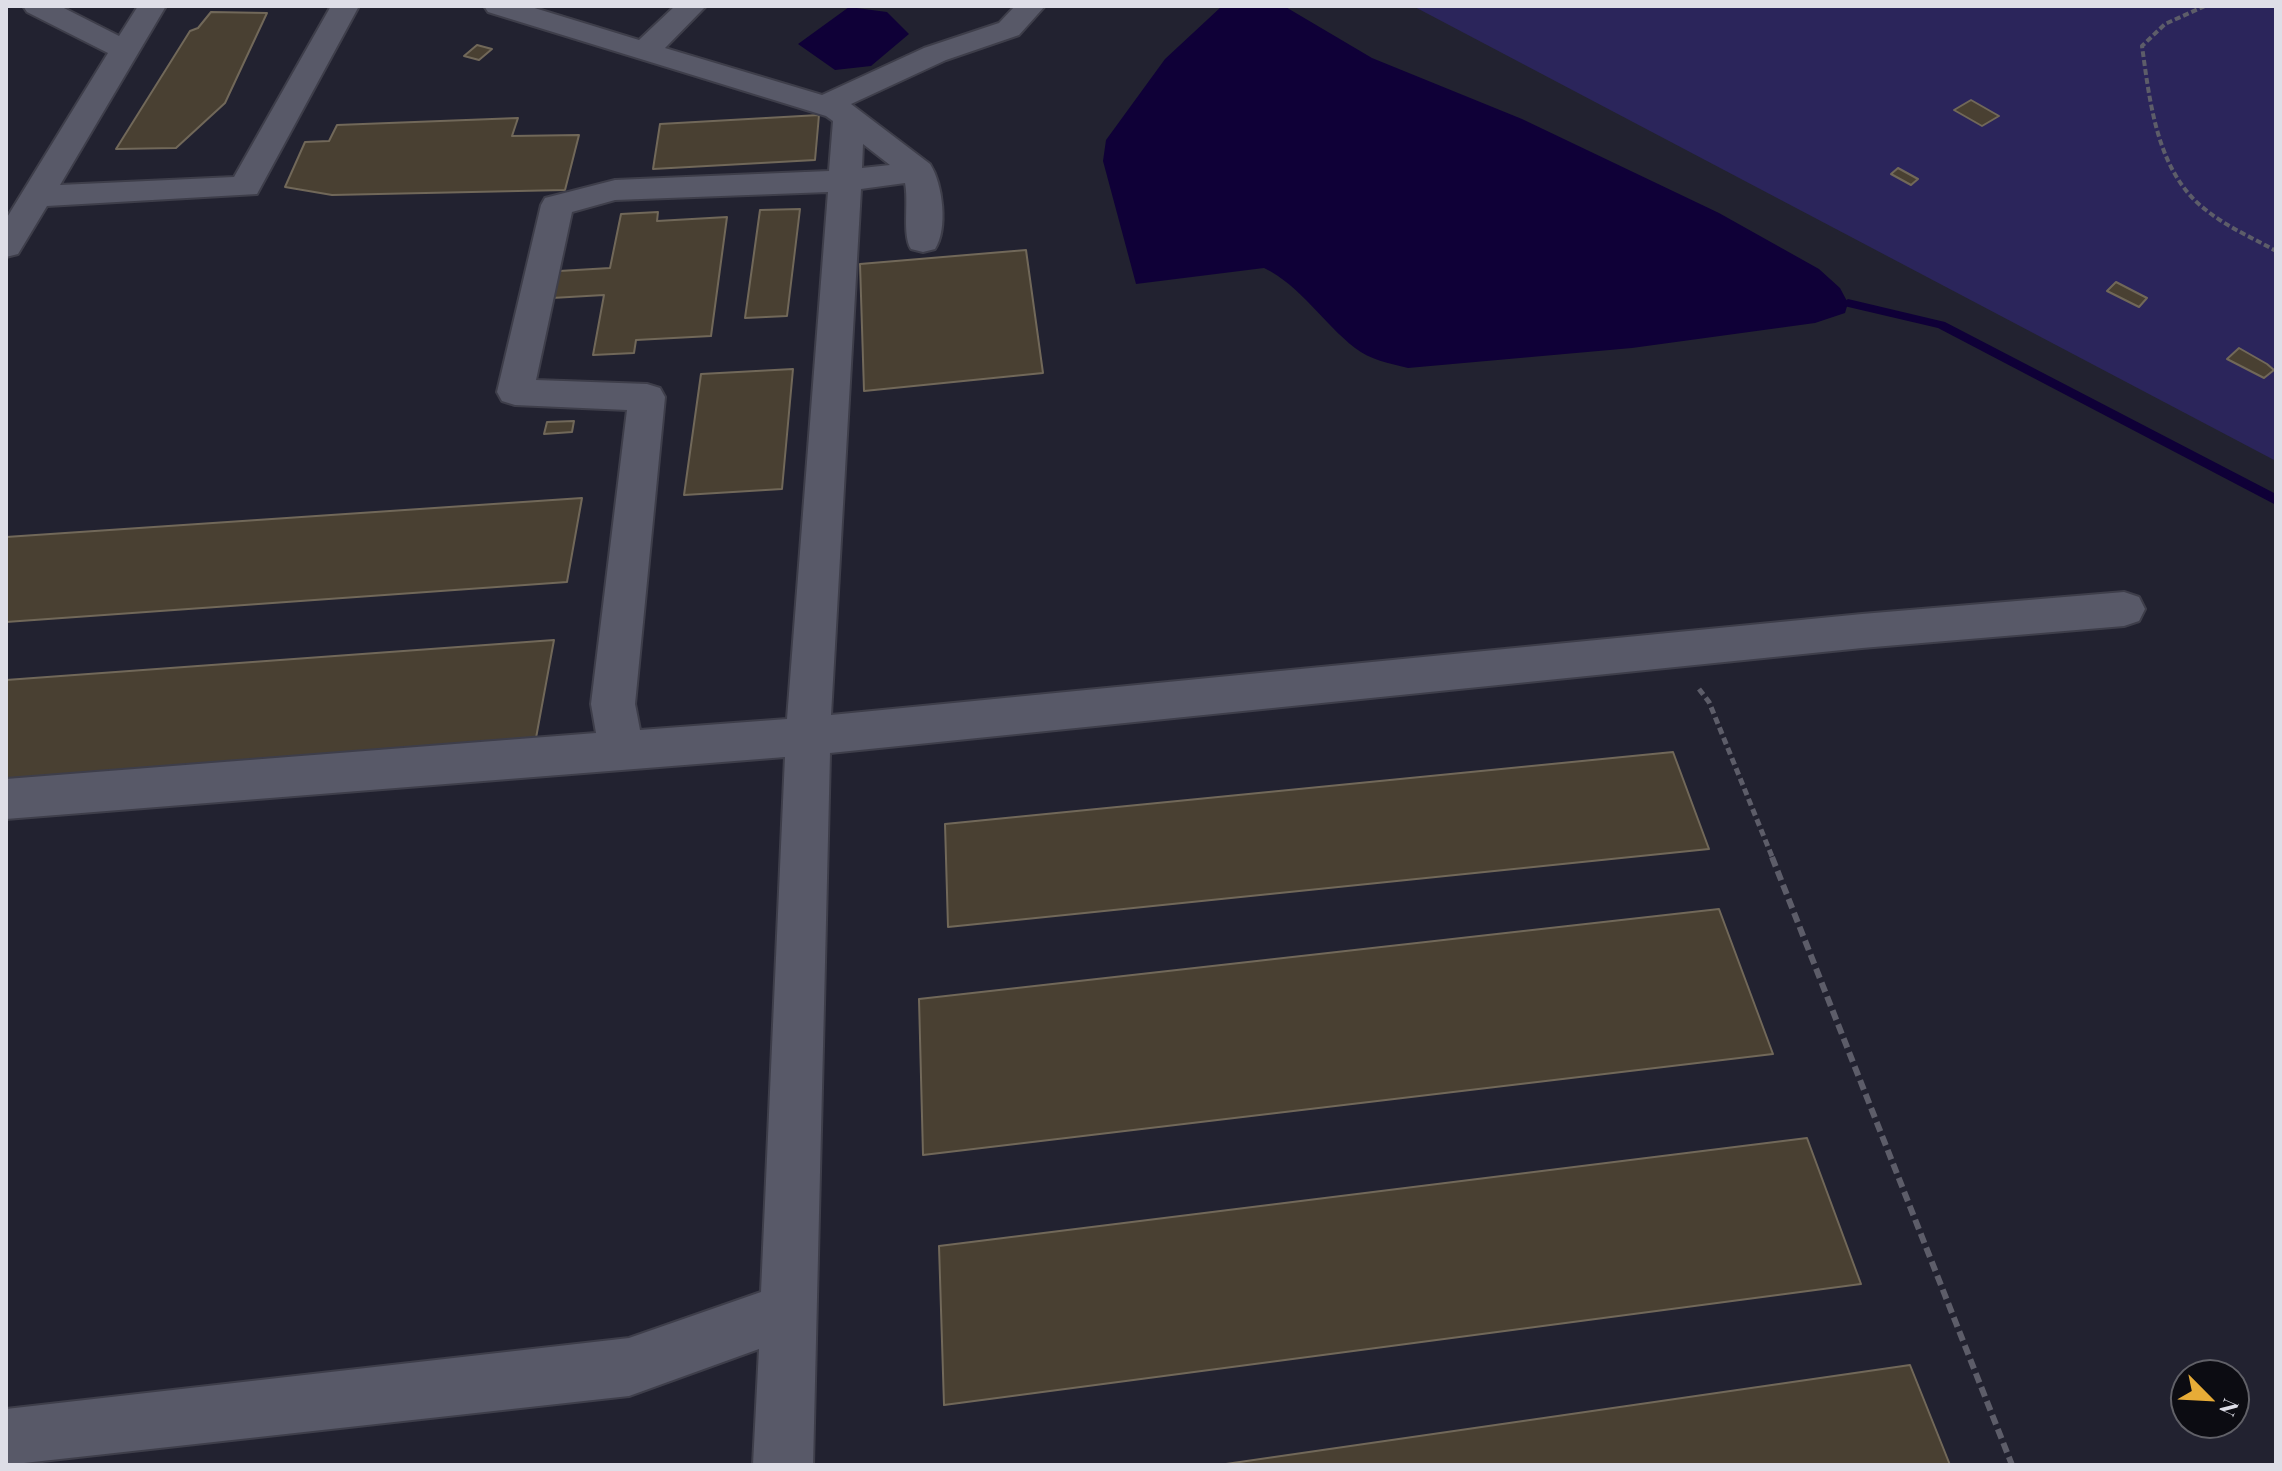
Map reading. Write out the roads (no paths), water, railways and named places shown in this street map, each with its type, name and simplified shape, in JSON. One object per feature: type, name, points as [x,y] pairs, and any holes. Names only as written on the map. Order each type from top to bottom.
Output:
[{"type":"street","points":[[37,6],[125,50]]},
{"type":"street","points":[[6,246],[152,6]]},
{"type":"street","points":[[36,196],[245,187],[345,6]]},
{"type":"street","points":[[498,6],[836,113],[919,171],[925,202],[923,241]]},
{"type":"street","points":[[644,51],[692,6]]},
{"type":"street","points":[[836,113],[935,54],[1009,29],[1031,6]]},
{"type":"street","points":[[783,1465],[808,736],[845,181],[836,113]]},
{"type":"street","points":[[621,749],[613,704],[647,397],[515,392],[557,205],[615,190],[845,181],[919,171]]},
{"type":"street","points":[[6,799],[808,736],[1670,650],[2124,609]]},
{"type":"street","points":[[6,1438],[629,1367],[788,1311]]},
{"type":"waterway","points":[[1848,303],[1941,325],[2276,500]]}]
